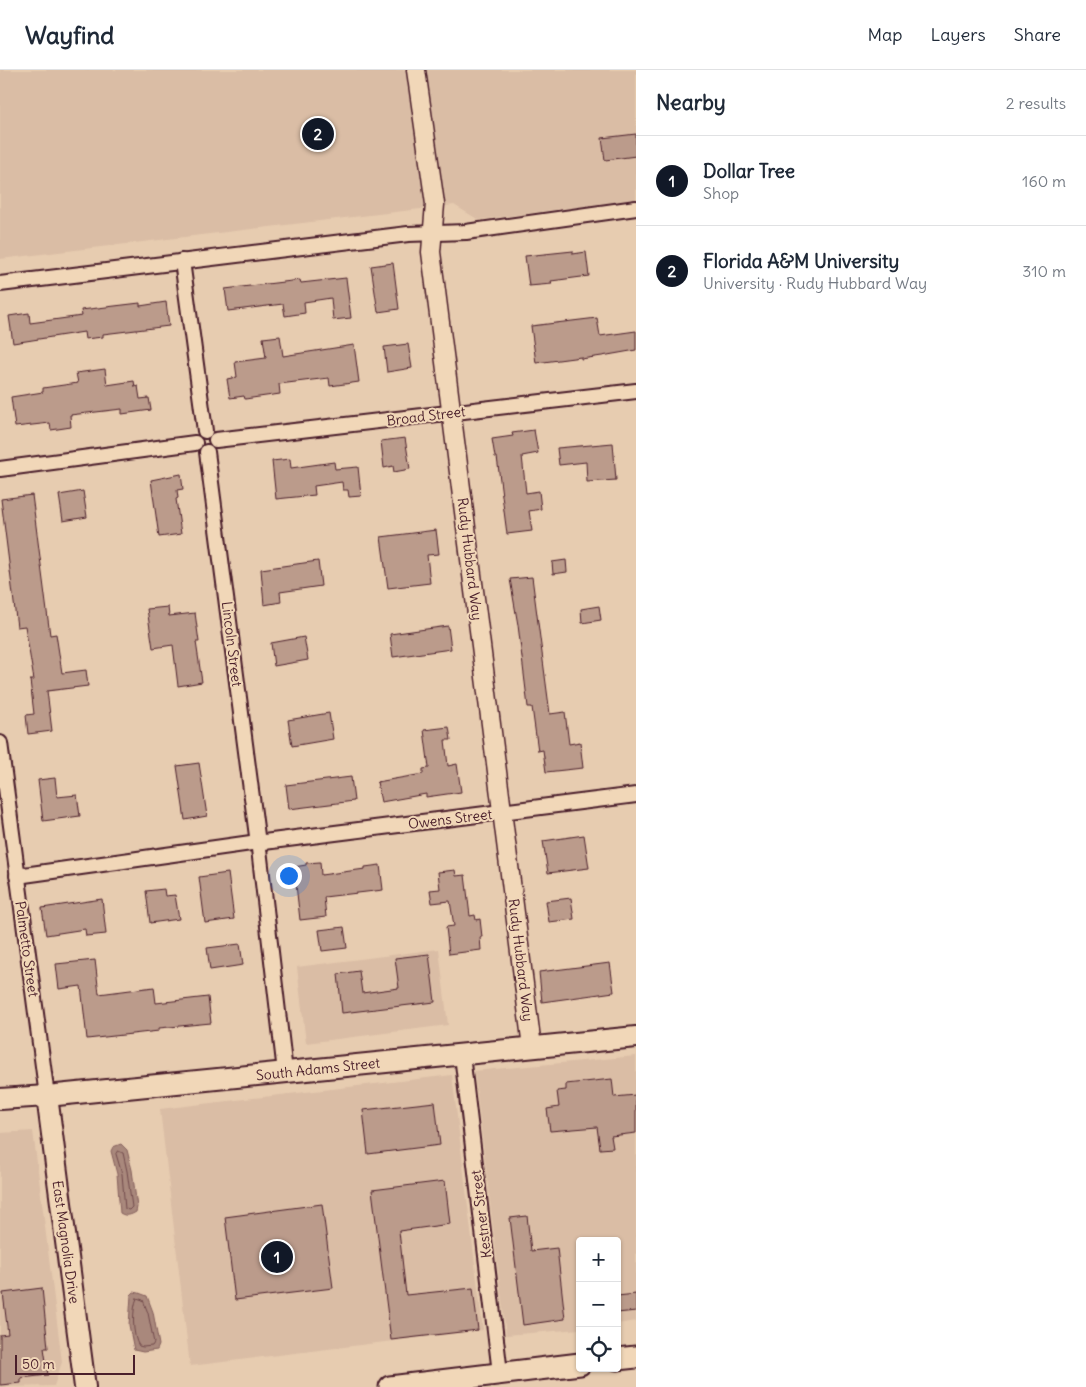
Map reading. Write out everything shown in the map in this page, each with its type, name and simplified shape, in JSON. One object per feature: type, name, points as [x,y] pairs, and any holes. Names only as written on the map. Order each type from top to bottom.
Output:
[{"type":"main road","name":"South Adams Street","points":[[0,1099],[47,1096],[636,1037]]},
{"type":"main road","name":"East Magnolia Drive","points":[[47,1096],[85,1387]]},
{"type":"main road","points":[[621,1359],[636,1357]]},
{"type":"main road","points":[[390,1387],[576,1364]]},
{"type":"street","name":"Rudy Hubbard Way","points":[[416,70],[435,204],[431,252],[532,1047]]},
{"type":"street","points":[[0,284],[408,234],[466,232],[636,208]]},
{"type":"street","points":[[182,261],[205,431]]},
{"type":"street","name":"Broad Street","points":[[216,440],[452,414],[636,391]]},
{"type":"street","points":[[205,431],[212,434],[216,440],[214,448],[207,452],[200,450],[196,443],[198,435],[205,431]]},
{"type":"street","points":[[0,469],[196,443]]},
{"type":"street","name":"Lincoln Street","points":[[207,452],[258,843],[285,1072]]},
{"type":"street","name":"Palmetto Street","points":[[0,743],[47,1096]]},
{"type":"street","name":"Owens Street","points":[[17,876],[636,795]]},
{"type":"street","name":"Kestner Street","points":[[462,1055],[500,1373]]},
{"type":"shaded area","points":[[0,70],[636,70],[636,199],[479,220],[454,205],[0,259]]},
{"type":"shaded area","points":[[439,949],[448,1025],[306,1043],[297,967]]},
{"type":"shaded area","points":[[636,1056],[636,1321],[621,1323],[621,1237],[576,1237],[576,1329],[506,1335],[474,1071]]},
{"type":"shaded area","points":[[452,1075],[483,1330],[190,1366],[160,1109]]},
{"type":"shaded area","points":[[33,1131],[62,1362],[54,1386],[0,1387],[0,1133]]},
{"type":"water","points":[[121,1144],[127,1150],[137,1207],[136,1212],[128,1215],[120,1213],[117,1174],[111,1151],[113,1147]]},
{"type":"water","points":[[134,1292],[147,1296],[153,1312],[159,1345],[157,1350],[143,1352],[134,1350],[129,1325],[131,1295]]},
{"type":"building","points":[[636,134],[636,156],[605,160],[602,138]]},
{"type":"building","points":[[573,251],[573,254],[586,252],[589,276],[551,281],[552,284],[529,286],[525,256]]},
{"type":"building","points":[[393,263],[399,309],[378,312],[371,266]]},
{"type":"building","points":[[346,278],[351,318],[333,320],[331,298],[304,302],[305,313],[285,316],[283,304],[228,311],[225,289],[300,280],[301,283]]},
{"type":"building","points":[[166,302],[169,326],[103,334],[103,337],[85,339],[84,332],[13,343],[9,316],[29,313],[30,323],[82,316],[81,310],[140,303],[140,306]]},
{"type":"building","points":[[597,318],[600,336],[636,331],[636,350],[581,359],[581,357],[536,363],[531,326]]},
{"type":"building","points":[[280,336],[283,356],[354,345],[359,382],[330,386],[329,378],[279,384],[280,394],[245,399],[244,396],[230,398],[227,379],[237,377],[235,362],[266,358],[263,338]]},
{"type":"building","points":[[408,344],[412,368],[387,372],[384,347]]},
{"type":"building","points":[[105,369],[107,385],[134,381],[135,387],[138,386],[140,399],[149,398],[151,410],[122,414],[122,409],[70,415],[71,427],[51,430],[50,423],[15,427],[11,397],[43,392],[43,388],[78,383],[76,373]]},
{"type":"building","points":[[534,430],[538,453],[522,456],[526,493],[539,491],[541,509],[529,511],[532,531],[507,534],[497,457],[495,457],[492,439],[513,436],[512,433]]},
{"type":"building","points":[[405,438],[410,469],[394,472],[393,466],[384,468],[381,441]]},
{"type":"building","points":[[613,443],[616,480],[587,482],[586,462],[559,465],[557,448]]},
{"type":"building","points":[[290,459],[291,468],[334,462],[335,469],[358,467],[361,496],[349,497],[348,490],[343,490],[342,482],[314,486],[315,495],[276,499],[272,461]]},
{"type":"building","points":[[181,474],[183,489],[177,490],[178,498],[176,499],[181,534],[159,537],[151,480]]},
{"type":"building","points":[[83,491],[87,517],[63,521],[59,495]]},
{"type":"building","points":[[32,495],[50,635],[56,634],[62,673],[86,670],[88,686],[47,691],[52,731],[28,734],[26,715],[34,714],[30,680],[34,680],[25,626],[17,627],[1,499]]},
{"type":"building","points":[[436,530],[439,554],[427,555],[430,583],[388,588],[381,537]]},
{"type":"building","points":[[566,560],[567,572],[553,574],[552,562]]},
{"type":"building","points":[[318,561],[321,586],[280,592],[281,602],[264,605],[261,569]]},
{"type":"building","points":[[532,577],[550,714],[565,712],[569,744],[580,742],[583,768],[546,772],[543,750],[538,751],[532,707],[528,707],[518,625],[510,579]]},
{"type":"building","points":[[599,606],[601,620],[582,623],[581,609]]},
{"type":"building","points":[[168,607],[169,616],[195,613],[199,642],[196,642],[202,682],[178,686],[173,645],[153,648],[147,609]]},
{"type":"building","points":[[448,626],[451,649],[393,657],[390,634]]},
{"type":"building","points":[[304,637],[308,660],[274,666],[271,643]]},
{"type":"building","points":[[329,713],[333,739],[292,746],[288,720]]},
{"type":"building","points":[[449,727],[451,740],[445,740],[448,766],[457,764],[461,792],[426,797],[426,794],[381,802],[377,782],[423,774],[423,769],[429,768],[424,730]]},
{"type":"building","points":[[199,763],[207,816],[185,820],[177,766]]},
{"type":"building","points":[[351,777],[354,801],[289,809],[286,785]]},
{"type":"building","points":[[55,778],[57,797],[77,795],[80,816],[43,821],[38,780]]},
{"type":"building","points":[[584,835],[589,868],[548,873],[543,841]]},
{"type":"building","points":[[320,862],[321,875],[380,865],[383,890],[324,897],[326,917],[300,920],[294,867],[306,865],[306,863]]},
{"type":"building","points":[[455,870],[456,876],[465,875],[470,916],[475,915],[476,920],[480,919],[482,937],[480,937],[481,950],[449,954],[446,927],[454,926],[450,901],[432,903],[430,890],[440,889],[438,872]]},
{"type":"building","points":[[228,873],[234,919],[205,923],[199,877]]},
{"type":"building","points":[[164,889],[165,896],[175,895],[179,919],[150,923],[146,891]]},
{"type":"building","points":[[571,898],[574,919],[549,922],[546,901]]},
{"type":"building","points":[[102,899],[106,934],[86,936],[85,929],[46,935],[42,908]]},
{"type":"building","points":[[344,927],[347,948],[322,951],[319,930]]},
{"type":"building","points":[[240,944],[243,965],[210,970],[207,948]]},
{"type":"building","points":[[429,954],[435,1002],[342,1013],[338,974],[359,971],[362,993],[399,988],[395,958]]},
{"type":"building","points":[[95,960],[99,994],[154,987],[156,1003],[208,997],[211,1023],[159,1028],[159,1031],[87,1039],[81,986],[59,989],[56,964]]},
{"type":"building","points":[[610,963],[614,992],[542,1002],[539,972]]},
{"type":"building","points":[[612,1079],[614,1097],[636,1095],[636,1133],[611,1136],[613,1148],[600,1149],[597,1127],[550,1131],[547,1109],[559,1107],[557,1091],[566,1090],[566,1084]]},
{"type":"building","points":[[435,1102],[440,1145],[368,1154],[363,1110]]},
{"type":"building","points":[[445,1181],[450,1224],[399,1231],[406,1295],[473,1288],[478,1330],[391,1340],[372,1190]]},
{"type":"building","points":[[322,1204],[333,1288],[235,1300],[225,1217]]},
{"type":"building","points":[[527,1216],[531,1251],[557,1248],[565,1319],[523,1325],[510,1218]]},
{"type":"building","points":[[42,1288],[48,1348],[44,1348],[48,1375],[21,1378],[21,1383],[0,1385],[0,1335],[8,1334],[3,1293]]},
{"type":"building","points":[[636,1294],[636,1311],[621,1313],[621,1296]]},
{"type":"place","name":"Florida A&M University","points":[[318,134]]},
{"type":"place","name":"Dollar Tree","points":[[277,1257]]}]
